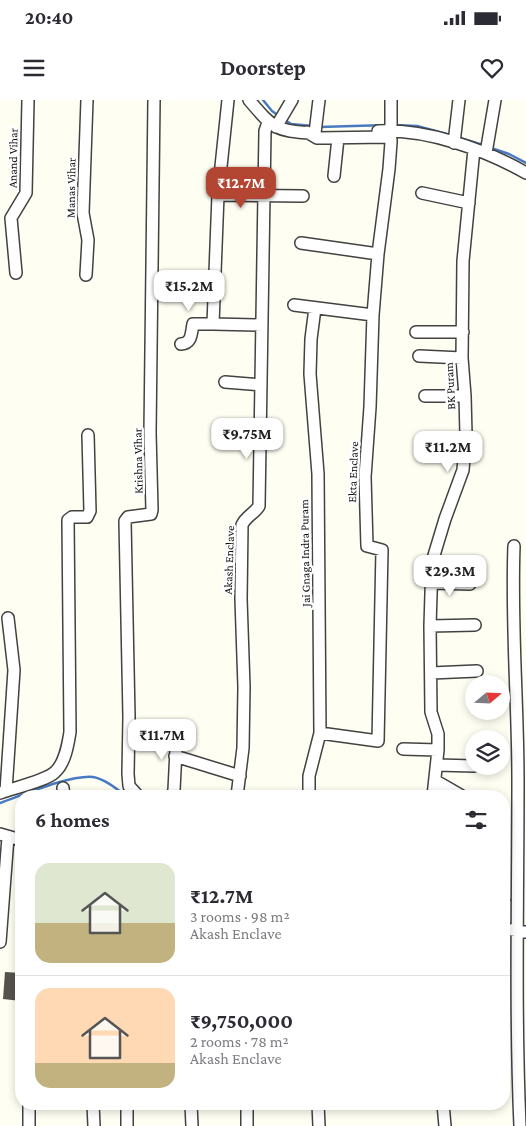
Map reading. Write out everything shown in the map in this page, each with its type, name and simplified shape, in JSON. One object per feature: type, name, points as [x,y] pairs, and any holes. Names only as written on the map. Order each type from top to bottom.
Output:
[{"type":"street","name":"Anand Vihar","points":[[16,273],[11,218],[26,193],[28,100]]},
{"type":"street","name":"Manas Vihar","points":[[86,276],[88,240],[83,213],[87,100]]},
{"type":"street","name":"Krishna Vihar","points":[[133,790],[129,786],[128,774],[129,717],[125,521],[128,517],[151,514],[152,510],[150,424],[154,100]]},
{"type":"street","points":[[213,324],[218,195],[228,100]]},
{"type":"street","points":[[249,100],[289,132],[390,129],[455,139],[474,149],[487,148],[526,172]]},
{"type":"street","points":[[277,121],[292,100]]},
{"type":"street","points":[[319,100],[313,130],[317,138],[338,138],[390,129]]},
{"type":"street","name":"Ekta Enclave","points":[[320,733],[378,741],[382,550],[367,546],[365,477],[370,407],[373,315],[378,254],[389,170],[391,100]]},
{"type":"street","points":[[455,139],[459,100]]},
{"type":"street","points":[[487,148],[495,100]]},
{"type":"street","name":"Akash Enclave","points":[[238,790],[243,739],[242,525],[245,519],[256,512],[259,506],[265,132],[277,121]]},
{"type":"street","points":[[334,176],[338,138]]},
{"type":"street","name":"BK Puram","points":[[434,790],[438,734],[431,712],[430,626],[432,562],[463,470],[466,434],[462,358],[463,261],[474,149]]},
{"type":"street","points":[[422,193],[468,203]]},
{"type":"street","points":[[218,195],[304,196]]},
{"type":"street","points":[[301,243],[378,254]]},
{"type":"street","points":[[294,305],[373,315]]},
{"type":"street","name":"Jai Gnaga Indra Puram","points":[[309,790],[309,776],[320,733],[318,474],[310,374],[311,339],[315,308]]},
{"type":"street","points":[[180,344],[190,341],[193,324],[262,325]]},
{"type":"street","points":[[416,332],[463,332]]},
{"type":"street","points":[[418,356],[462,358]]},
{"type":"street","points":[[225,382],[261,385]]},
{"type":"street","points":[[425,396],[465,396]]},
{"type":"street","points":[[8,618],[14,670],[3,792],[55,773],[66,752],[70,732],[68,520],[72,516],[87,517],[90,511],[88,434]]},
{"type":"street","points":[[514,546],[512,597],[518,754],[517,901],[521,931],[520,1126]]},
{"type":"street","points":[[432,583],[470,584]]},
{"type":"street","points":[[430,626],[475,626]]},
{"type":"street","points":[[431,674],[477,671]]},
{"type":"street","points":[[172,790],[177,730]]},
{"type":"street","points":[[403,749],[438,750]]},
{"type":"street","points":[[175,756],[240,776]]},
{"type":"street","points":[[437,766],[465,766]]},
{"type":"street","points":[[436,781],[452,790]]},
{"type":"street","points":[[0,942],[4,836]]},
{"type":"street","points":[[29,1110],[29,1126]]},
{"type":"street","points":[[93,1110],[94,1126]]},
{"type":"street","points":[[127,1110],[127,1126]]},
{"type":"street","points":[[191,1110],[192,1126]]},
{"type":"street","points":[[246,1110],[247,1126]]},
{"type":"street","points":[[318,1110],[319,1126]]},
{"type":"street","points":[[444,1110],[445,1126]]},
{"type":"building","points":[[5,972],[15,973],[15,1000],[3,999]]},
{"type":"waterway","points":[[263,100],[279,116]]},
{"type":"waterway","points":[[285,120],[291,124],[313,126]]},
{"type":"waterway","points":[[319,127],[388,125]]},
{"type":"waterway","points":[[394,125],[417,126],[447,134]]},
{"type":"waterway","points":[[460,138],[483,145]]},
{"type":"waterway","points":[[491,148],[509,154],[526,163]]},
{"type":"waterway","points":[[35,790],[83,777],[93,777],[102,780],[118,790]]},
{"type":"waterway","points":[[0,803],[15,797]]},
{"type":"waterway","points":[[510,900],[515,900]]}]
